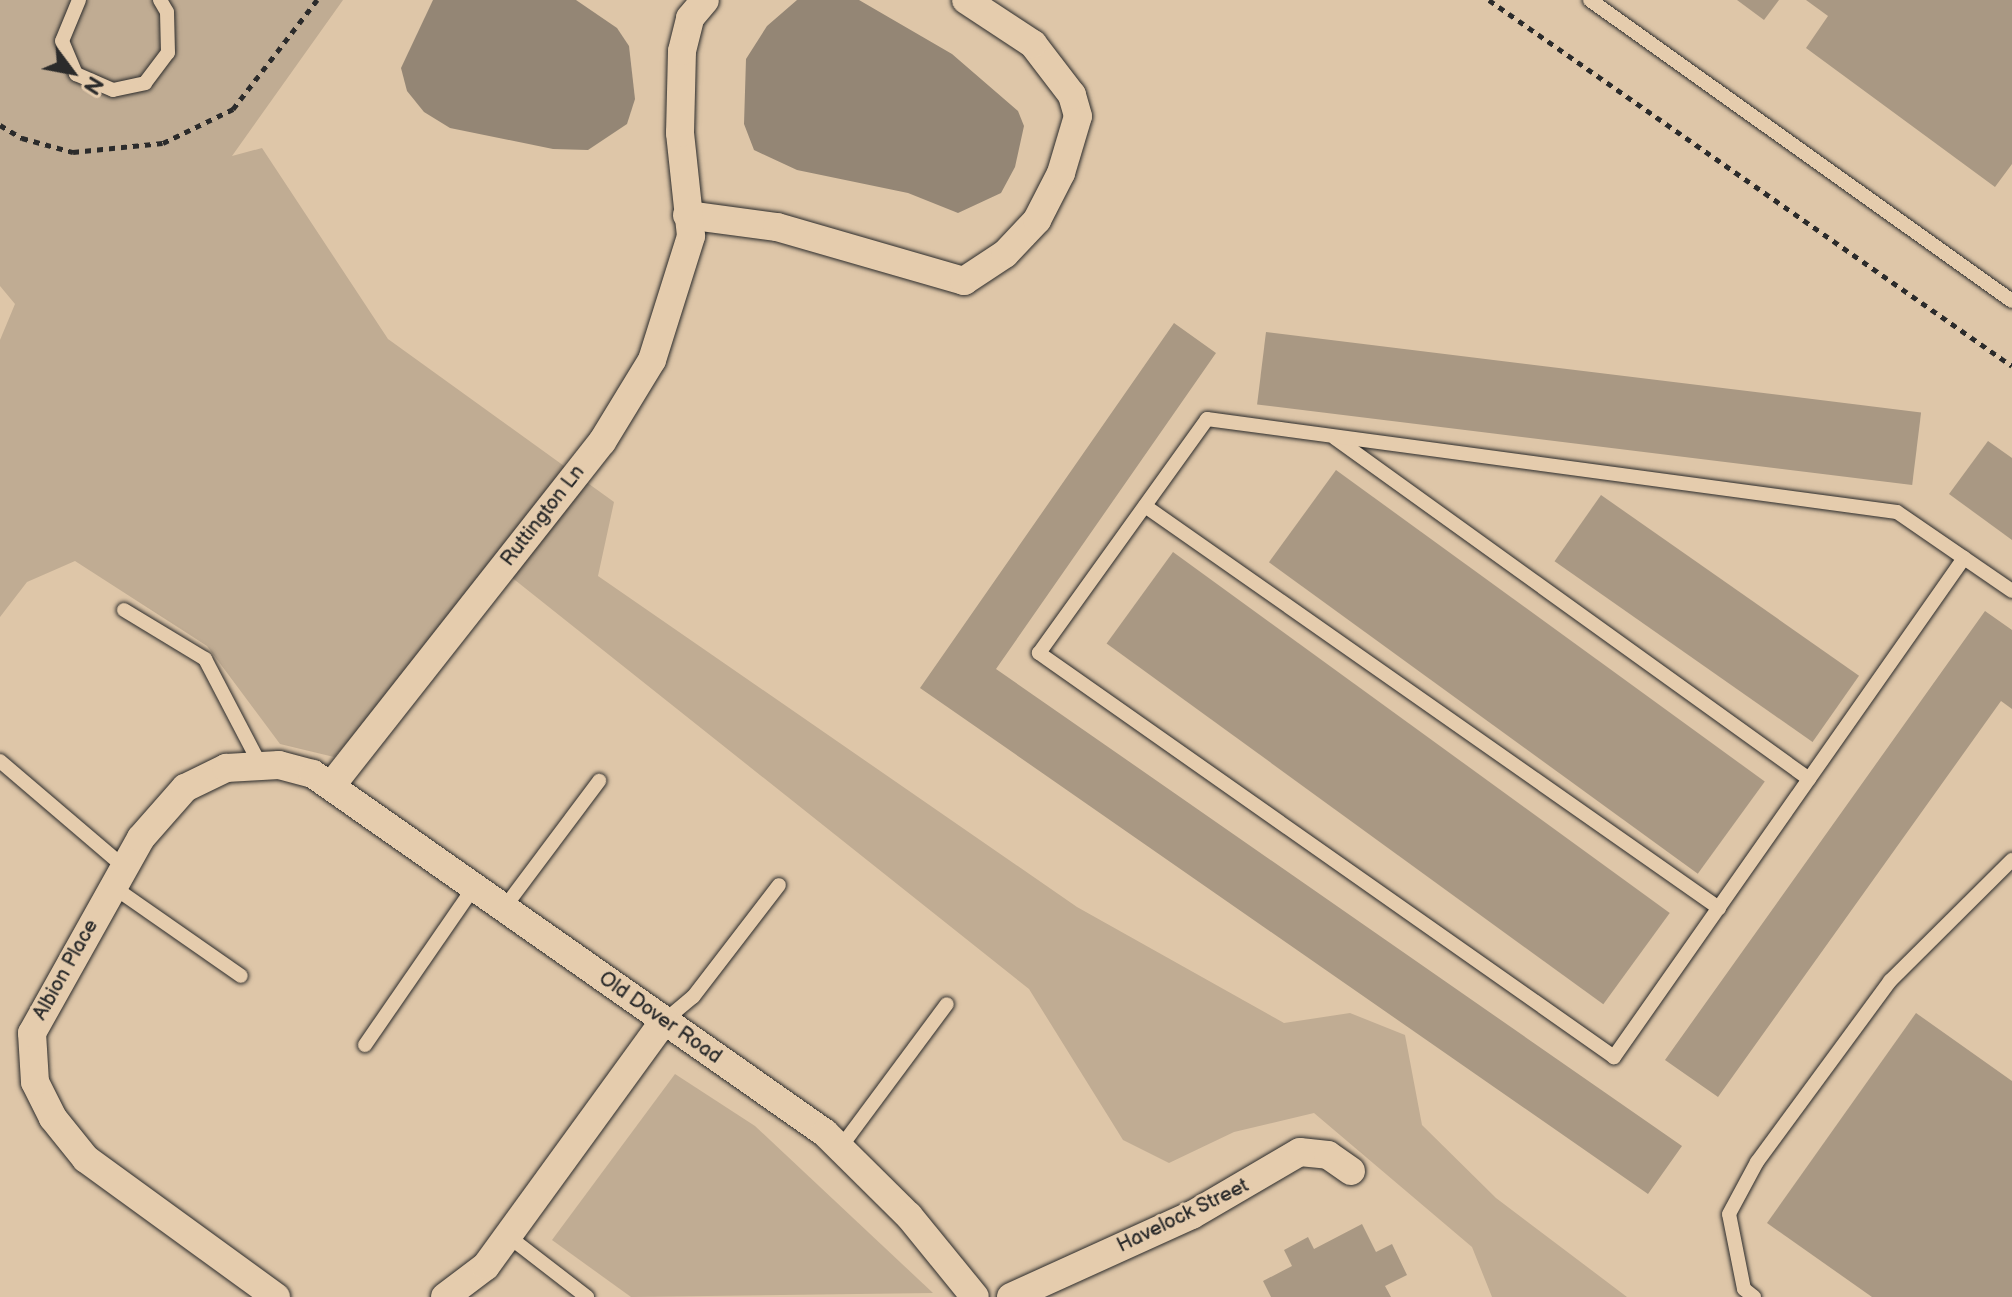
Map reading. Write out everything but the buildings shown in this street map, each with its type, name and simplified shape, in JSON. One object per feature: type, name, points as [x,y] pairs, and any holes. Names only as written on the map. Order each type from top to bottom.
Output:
[{"type":"street","name":"Ruttington Ln","points":[[322,780],[602,442],[652,360],[691,236],[680,133],[682,51],[690,18],[705,0]]},
{"type":"street","points":[[687,215],[777,227],[964,281],[1005,254],[1037,220],[1078,116],[1072,95],[1033,44],[966,0]]},
{"type":"street","name":"Albion Place","points":[[276,1297],[86,1159],[53,1118],[35,1082],[32,1033],[42,1007],[141,838],[185,788],[226,768],[261,766],[322,780]]},
{"type":"street","name":"Old Dover Road","points":[[322,780],[840,1148],[909,1216],[975,1297]]},
{"type":"street","points":[[445,1297],[486,1266],[664,1021]]},
{"type":"street","name":"Havelock Street","points":[[1011,1297],[1192,1215],[1300,1152],[1328,1155],[1351,1171]]},
{"type":"lane","points":[[79,0],[62,41],[76,74],[113,90],[145,83],[168,53],[167,12],[160,0]]},
{"type":"lane","points":[[1590,0],[2012,301]]},
{"type":"lane","points":[[1964,558],[1614,1057],[1039,653],[1207,419],[1897,512],[1964,558],[2012,591]]},
{"type":"lane","points":[[1331,436],[1809,779]]},
{"type":"lane","points":[[1145,506],[1719,908]]},
{"type":"lane","points":[[124,610],[205,659],[261,766]]},
{"type":"lane","points":[[0,761],[118,876],[241,976]]},
{"type":"lane","points":[[504,908],[599,781]]},
{"type":"lane","points":[[1754,1297],[1744,1289],[1729,1214],[1757,1162],[1890,981],[2012,860]]},
{"type":"lane","points":[[664,1021],[693,997],[779,885]]},
{"type":"lane","points":[[365,1045],[474,887]]},
{"type":"lane","points":[[840,1148],[947,1004]]},
{"type":"lane","points":[[508,1236],[587,1297]]},
{"type":"path","points":[[0,125],[22,138],[73,152],[163,143],[233,109],[317,0]]},
{"type":"path","points":[[1489,0],[2012,366]]},
{"type":"shaded area","points":[[0,0],[343,0],[232,156],[262,148],[388,339],[614,502],[598,576],[1077,907],[1284,1023],[1350,1013],[1405,1035],[1422,1125],[1496,1198],[1627,1297],[1492,1297],[1472,1247],[1314,1113],[1234,1132],[1169,1163],[1123,1140],[1029,989],[491,561],[381,705],[334,757],[280,744],[207,646],[75,561],[27,582],[0,617],[0,340],[15,304],[0,286]]},
{"type":"shaded area","points":[[433,0],[576,0],[617,28],[629,46],[635,99],[627,124],[588,150],[553,149],[450,128],[424,112],[407,91],[401,68]]},
{"type":"shaded area","points":[[797,0],[859,0],[952,54],[1018,111],[1024,126],[1015,167],[1001,193],[958,213],[908,193],[797,170],[754,150],[744,124],[746,59],[767,26]]},
{"type":"shaded area","points":[[675,1074],[755,1126],[933,1293],[631,1297],[552,1240]]}]
